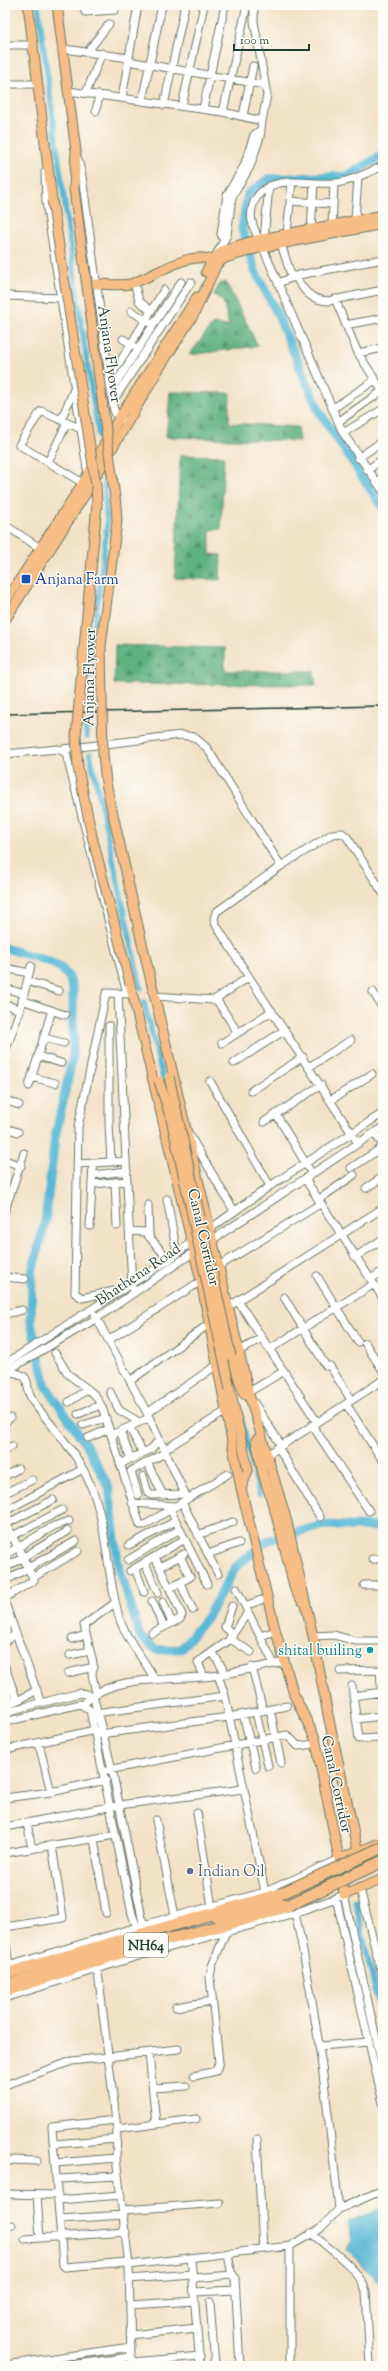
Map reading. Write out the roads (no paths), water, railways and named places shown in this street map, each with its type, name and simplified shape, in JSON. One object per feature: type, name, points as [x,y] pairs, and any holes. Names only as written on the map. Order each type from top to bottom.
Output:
[{"type":"highway","name":"NH64","points":[[6,1969],[141,1929],[280,1894],[383,1846]]},
{"type":"highway","name":"NH64","points":[[5,1991],[255,1917],[292,1909],[383,1861]]},
{"type":"main road","name":"Anjana Flyover","points":[[28,5],[52,200],[96,485],[97,504],[76,736],[76,753],[92,836],[133,994]]},
{"type":"main road","name":"Anjana Flyover","points":[[57,5],[64,49],[76,151],[74,189],[116,505],[117,521],[101,646],[106,783],[155,1000]]},
{"type":"main road","points":[[260,243],[281,244],[332,230],[355,220],[383,215]]},
{"type":"main road","points":[[96,284],[123,285],[134,282],[189,259],[219,258],[287,234],[311,229],[332,230],[383,224]]},
{"type":"main road","points":[[5,620],[44,551],[86,485],[219,258]]},
{"type":"main road","points":[[159,360],[194,314],[219,258]]},
{"type":"main road","points":[[86,485],[88,473],[123,420]]},
{"type":"main road","points":[[5,602],[44,551]]},
{"type":"main road","name":"Canal Corridor","points":[[133,994],[201,1282],[242,1488],[275,1628],[294,1695],[316,1744],[339,1859],[341,1872],[340,1896]]},
{"type":"main road","points":[[155,1000],[156,1020],[259,1451],[262,1474],[282,1519]]},
{"type":"main road","points":[[155,1000],[211,1228],[212,1239],[228,1307],[235,1354],[250,1395],[273,1475],[293,1569],[306,1608],[313,1636],[358,1852]]},
{"type":"main road","points":[[136,1004],[145,1022],[159,1081],[171,1119],[248,1470],[242,1488]]},
{"type":"main road","points":[[262,1474],[273,1475]]},
{"type":"main road","points":[[339,1859],[383,1842]]},
{"type":"main road","points":[[5,1979],[178,1926],[231,1915],[275,1902],[341,1872]]},
{"type":"main road","points":[[340,1896],[383,1879]]},
{"type":"main road","points":[[5,1985],[144,1940],[215,1922],[231,1915]]},
{"type":"street","points":[[83,5],[85,12],[115,10]]},
{"type":"street","points":[[122,98],[138,5]]},
{"type":"street","points":[[142,101],[162,5]]},
{"type":"street","points":[[164,105],[185,5]]},
{"type":"street","points":[[182,106],[204,5]]},
{"type":"street","points":[[203,109],[225,5]]},
{"type":"street","points":[[223,112],[247,5]]},
{"type":"street","points":[[219,258],[223,239],[221,234],[227,195],[244,166],[254,135],[259,131],[267,95],[254,21],[254,5]]},
{"type":"street","points":[[88,51],[109,24]]},
{"type":"street","points":[[5,45],[34,45]]},
{"type":"street","points":[[64,49],[102,53],[190,73],[265,85]]},
{"type":"street","points":[[86,93],[102,53]]},
{"type":"street","points":[[243,116],[253,66]]},
{"type":"street","points":[[5,84],[38,84]]},
{"type":"street","points":[[68,91],[223,112],[262,121]]},
{"type":"street","points":[[96,111],[99,95]]},
{"type":"street","points":[[47,150],[44,165],[46,202],[88,473]]},
{"type":"street","points":[[76,151],[82,176],[113,406],[123,420]]},
{"type":"street","points":[[383,166],[358,177],[334,183],[292,182],[269,186],[255,200],[251,213],[252,225],[343,433],[358,458],[383,491]]},
{"type":"street","points":[[355,220],[358,177]]},
{"type":"street","points":[[287,234],[292,182]]},
{"type":"street","points":[[311,229],[314,183]]},
{"type":"street","points":[[332,230],[334,183]]},
{"type":"street","points":[[260,243],[269,186]]},
{"type":"street","points":[[290,200],[333,204]]},
{"type":"street","points":[[281,244],[294,277],[303,289],[314,298],[328,301],[383,290]]},
{"type":"street","points":[[278,283],[294,277],[383,259]]},
{"type":"street","points":[[134,282],[139,301],[151,311]]},
{"type":"street","points":[[114,386],[181,282]]},
{"type":"street","points":[[117,395],[192,282]]},
{"type":"street","points":[[113,373],[130,343],[164,290]]},
{"type":"street","points":[[5,296],[61,298]]},
{"type":"street","points":[[160,296],[188,313]]},
{"type":"street","points":[[335,300],[358,353],[383,392],[338,422]]},
{"type":"street","points":[[131,311],[172,336]]},
{"type":"street","points":[[345,325],[383,318]]},
{"type":"street","points":[[123,339],[159,360]]},
{"type":"street","points":[[358,353],[383,348]]},
{"type":"street","points":[[332,409],[375,380]]},
{"type":"street","points":[[48,462],[75,388]]},
{"type":"street","points":[[343,433],[383,409]]},
{"type":"street","points":[[81,429],[41,411],[19,443],[20,446],[86,485]]},
{"type":"street","points":[[358,458],[383,442]]},
{"type":"street","points":[[367,470],[383,459]]},
{"type":"street","points":[[377,483],[383,478]]},
{"type":"street","points":[[5,525],[44,551]]},
{"type":"street","points":[[5,754],[63,750],[181,735],[194,737],[207,748],[281,866]]},
{"type":"street","points":[[63,750],[67,756],[102,902],[126,990],[133,994]]},
{"type":"street","points":[[358,1143],[216,925],[215,915],[216,912],[281,866],[332,834],[342,833],[383,893]]},
{"type":"street","points":[[5,1052],[8,1030],[20,1010],[31,966]]},
{"type":"street","points":[[10,970],[60,991]]},
{"type":"street","points":[[155,1000],[216,999],[249,977]]},
{"type":"street","points":[[5,988],[65,1015]]},
{"type":"street","points":[[373,992],[383,1009]]},
{"type":"street","points":[[128,1286],[82,1298],[75,1294],[78,1127],[106,993],[133,994]]},
{"type":"street","points":[[118,993],[127,1171],[129,1231],[128,1286],[133,1293]]},
{"type":"street","points":[[216,999],[238,1033]]},
{"type":"street","points":[[5,1004],[20,1010]]},
{"type":"street","points":[[29,1086],[52,1010]]},
{"type":"street","points":[[222,1043],[272,1011]]},
{"type":"street","points":[[109,1026],[109,1124],[111,1162]]},
{"type":"street","points":[[234,1063],[285,1030]]},
{"type":"street","points":[[44,1038],[64,1043]]},
{"type":"street","points":[[309,1067],[352,1040]]},
{"type":"street","points":[[38,1056],[61,1063]]},
{"type":"street","points":[[251,1091],[302,1057]]},
{"type":"street","points":[[330,1100],[372,1074]]},
{"type":"street","points":[[32,1076],[55,1082]]},
{"type":"street","points":[[210,1081],[270,1186]]},
{"type":"street","points":[[264,1122],[321,1085]]},
{"type":"street","points":[[5,1100],[19,1105]]},
{"type":"street","name":"Bhathena Road","points":[[5,1369],[64,1326],[169,1260],[191,1242],[270,1186],[383,1113]]},
{"type":"street","points":[[276,1114],[312,1174]]},
{"type":"street","name":"Bhathena Road","points":[[13,1363],[97,1318],[194,1253],[212,1239],[383,1127]]},
{"type":"street","points":[[5,1128],[18,1132]]},
{"type":"street","points":[[186,1128],[234,1211]]},
{"type":"street","points":[[219,1266],[319,1202],[383,1146],[374,1133]]},
{"type":"street","points":[[5,1210],[8,1192],[21,1166],[24,1153]]},
{"type":"street","points":[[5,1161],[21,1166]]},
{"type":"street","points":[[77,1164],[126,1161]]},
{"type":"street","points":[[90,1226],[93,1163]]},
{"type":"street","points":[[92,1175],[127,1171]]},
{"type":"street","points":[[366,1188],[383,1177]]},
{"type":"street","points":[[304,1179],[383,1298]]},
{"type":"street","points":[[92,1184],[127,1181]]},
{"type":"street","points":[[115,1182],[117,1226]]},
{"type":"street","points":[[167,1199],[177,1254]]},
{"type":"street","points":[[148,1205],[149,1236]]},
{"type":"street","points":[[228,1307],[383,1208]]},
{"type":"street","points":[[129,1231],[143,1232],[149,1236],[169,1260]]},
{"type":"street","points":[[355,1257],[383,1239]]},
{"type":"street","points":[[270,1349],[336,1308],[372,1282],[383,1271]]},
{"type":"street","points":[[317,1276],[336,1308],[383,1371]]},
{"type":"street","points":[[5,1278],[25,1279]]},
{"type":"street","points":[[109,1340],[201,1282]]},
{"type":"street","points":[[284,1297],[302,1328],[328,1366],[383,1461]]},
{"type":"street","points":[[238,1301],[284,1370],[369,1511]]},
{"type":"street","points":[[5,1314],[22,1310]]},
{"type":"street","points":[[91,1310],[109,1340],[148,1415],[165,1451],[180,1502],[218,1574]]},
{"type":"street","points":[[130,1381],[209,1324]]},
{"type":"street","points":[[235,1354],[262,1338]]},
{"type":"street","points":[[55,1353],[68,1374],[88,1389],[101,1405],[132,1503],[141,1526],[228,1474]]},
{"type":"street","points":[[88,1438],[120,1431],[139,1422],[217,1365]]},
{"type":"street","points":[[5,1369],[22,1374],[26,1378],[31,1398],[71,1447],[83,1469],[96,1501],[115,1603],[123,1626],[156,1680]]},
{"type":"street","points":[[284,1370],[250,1395],[320,1517]]},
{"type":"street","points":[[267,1455],[348,1402],[382,1384]]},
{"type":"street","points":[[69,1402],[88,1389]]},
{"type":"street","points":[[110,1392],[119,1410],[139,1422]]},
{"type":"street","points":[[78,1414],[101,1405]]},
{"type":"street","points":[[138,1496],[130,1472],[148,1462],[226,1411]]},
{"type":"street","points":[[83,1425],[106,1418]]},
{"type":"street","points":[[129,1427],[143,1453]]},
{"type":"street","points":[[120,1431],[131,1459]]},
{"type":"street","points":[[120,1464],[143,1453],[154,1446],[159,1440]]},
{"type":"street","points":[[5,1450],[12,1446]]},
{"type":"street","points":[[148,1462],[163,1495]]},
{"type":"street","points":[[5,1476],[18,1469]]},
{"type":"street","points":[[5,1511],[83,1469]]},
{"type":"street","points":[[143,1476],[149,1494],[163,1495],[180,1502]]},
{"type":"street","points":[[5,1493],[32,1480]]},
{"type":"street","points":[[34,1577],[6,1524],[53,1500]]},
{"type":"street","points":[[132,1503],[180,1502]]},
{"type":"street","points":[[180,1502],[176,1521],[207,1584]]},
{"type":"street","points":[[5,1540],[62,1510]]},
{"type":"street","points":[[5,1555],[54,1526],[69,1521]]},
{"type":"street","points":[[129,1545],[176,1521]]},
{"type":"street","points":[[198,1535],[233,1522]]},
{"type":"street","points":[[128,1560],[180,1529]]},
{"type":"street","points":[[5,1568],[68,1531]]},
{"type":"street","points":[[144,1592],[133,1570],[185,1539]]},
{"type":"street","points":[[5,1581],[76,1541]]},
{"type":"street","points":[[208,1554],[239,1543]]},
{"type":"street","points":[[160,1567],[190,1550]]},
{"type":"street","points":[[5,1598],[33,1582],[34,1577],[78,1552]]},
{"type":"street","points":[[152,1633],[172,1623],[182,1615],[155,1556]]},
{"type":"street","points":[[170,1588],[190,1577],[180,1556]]},
{"type":"street","points":[[372,1559],[383,1559]]},
{"type":"street","points":[[145,1563],[158,1593]]},
{"type":"street","points":[[180,1583],[193,1610]]},
{"type":"street","points":[[364,1585],[383,1585]]},
{"type":"street","points":[[236,1588],[274,1664]]},
{"type":"street","points":[[204,1677],[198,1662],[213,1653],[231,1637],[247,1609],[261,1600]]},
{"type":"street","points":[[152,1601],[164,1627]]},
{"type":"street","points":[[163,1602],[172,1623]]},
{"type":"street","points":[[5,1603],[41,1703]]},
{"type":"street","points":[[115,1603],[84,1623],[94,1667],[92,1675],[93,1694],[99,1712],[112,1769],[141,1929]]},
{"type":"street","points":[[232,1606],[226,1627],[231,1637],[251,1652]]},
{"type":"street","points":[[260,1636],[275,1628]]},
{"type":"street","points":[[5,1641],[16,1634]]},
{"type":"street","points":[[72,1639],[86,1635]]},
{"type":"street","points":[[313,1636],[334,1635],[355,1641],[383,1641]]},
{"type":"street","points":[[70,1655],[90,1651]]},
{"type":"street","points":[[213,1653],[226,1674]]},
{"type":"street","points":[[5,1722],[84,1704],[93,1694],[112,1686],[156,1680],[226,1674],[252,1667],[285,1662]]},
{"type":"street","points":[[5,1667],[16,1701]]},
{"type":"street","points":[[68,1673],[94,1667]]},
{"type":"street","points":[[252,1667],[263,1711],[276,1737],[281,1763]]},
{"type":"street","points":[[340,1671],[382,1670],[383,1715],[356,1718]]},
{"type":"street","points":[[218,1675],[225,1696],[265,1892]]},
{"type":"street","points":[[352,1686],[360,1741],[378,1738]]},
{"type":"street","points":[[5,1704],[16,1701],[36,1690]]},
{"type":"street","points":[[353,1696],[382,1692]]},
{"type":"street","points":[[5,1712],[80,1693],[93,1694]]},
{"type":"street","points":[[91,1714],[225,1696]]},
{"type":"street","points":[[84,1704],[90,1710],[96,1733],[132,1914],[141,1929]]},
{"type":"street","points":[[5,1756],[8,1750],[96,1733],[229,1717],[287,1706]]},
{"type":"street","points":[[263,1711],[262,1740],[268,1766]]},
{"type":"street","points":[[244,1714],[256,1768]]},
{"type":"street","points":[[104,1771],[236,1747],[288,1735],[298,1746],[302,1747],[316,1744]]},
{"type":"street","points":[[39,1744],[51,1792]]},
{"type":"street","points":[[5,1798],[51,1792],[106,1780]]},
{"type":"street","points":[[5,1827],[119,1805],[243,1789]]},
{"type":"street","points":[[197,1813],[212,1907]]},
{"type":"street","points":[[156,1820],[175,1916]]},
{"type":"street","points":[[27,1823],[32,1849]]},
{"type":"street","points":[[5,1853],[116,1835]]},
{"type":"street","points":[[94,1839],[106,1913]]},
{"type":"street","points":[[5,1927],[63,1918],[52,1846]]},
{"type":"street","points":[[141,1929],[175,1916],[265,1892],[339,1859]]},
{"type":"street","points":[[360,1889],[383,1979]]},
{"type":"street","points":[[5,1998],[97,1965],[226,1932],[292,1909],[340,1896]]},
{"type":"street","points":[[340,1896],[383,2103]]},
{"type":"street","points":[[340,1896],[383,2069]]},
{"type":"street","points":[[292,1909],[308,1970],[320,2046],[339,2209]]},
{"type":"street","points":[[194,2076],[216,2071],[219,2062],[210,1972],[226,1932]]},
{"type":"street","points":[[5,1937],[6,1969]]},
{"type":"street","points":[[97,1965],[117,2129],[116,2158],[129,2263],[130,2335],[133,2362]]},
{"type":"street","points":[[176,2006],[212,2001]]},
{"type":"street","points":[[320,2046],[370,2042]]},
{"type":"street","points":[[5,2085],[72,2061],[178,2049]]},
{"type":"street","points":[[149,2053],[156,2124]]},
{"type":"street","points":[[153,2088],[186,2086]]},
{"type":"street","points":[[117,2129],[196,2119]]},
{"type":"street","points":[[116,2120],[53,2126],[64,2267],[191,2258],[290,2246],[320,2228],[339,2209],[383,2190]]},
{"type":"street","points":[[54,2144],[117,2139]]},
{"type":"street","points":[[257,2139],[263,2249]]},
{"type":"street","points":[[56,2163],[116,2158]]},
{"type":"street","points":[[5,2163],[12,2160],[37,2161]]},
{"type":"street","points":[[58,2179],[118,2176]]},
{"type":"street","points":[[5,2194],[37,2195],[59,2198],[121,2195]]},
{"type":"street","points":[[37,2195],[40,2238]]},
{"type":"street","points":[[60,2219],[220,2203]]},
{"type":"street","points":[[25,2239],[126,2232]]},
{"type":"street","points":[[311,2233],[357,2274],[364,2284],[366,2290],[370,2366]]},
{"type":"street","points":[[290,2246],[290,2366]]},
{"type":"street","points":[[228,2253],[236,2290],[240,2366]]},
{"type":"street","points":[[191,2258],[200,2366]]},
{"type":"street","points":[[129,2279],[233,2275]]},
{"type":"street","points":[[194,2292],[236,2290]]},
{"type":"street","points":[[130,2305],[195,2301]]},
{"type":"street","points":[[210,2302],[215,2366]]},
{"type":"street","points":[[130,2335],[197,2328]]},
{"type":"street","points":[[5,2365],[131,2347]]},
{"type":"street","points":[[62,2366],[200,2356]]},
{"type":"water","points":[[383,2205],[383,2285],[347,2250],[352,2239],[348,2222],[372,2214]]},
{"type":"waterway","points":[[38,5],[80,317],[99,437]]},
{"type":"waterway","points":[[383,155],[346,176],[268,179],[248,194],[242,229],[255,271],[276,311],[320,413],[383,508]]},
{"type":"waterway","points":[[88,678],[107,526],[104,473]]},
{"type":"waterway","points":[[85,726],[87,737]]},
{"type":"waterway","points":[[90,754],[141,988]]},
{"type":"waterway","points":[[5,948],[48,961],[61,968],[69,977],[73,989],[73,1056],[55,1137],[45,1223],[32,1272],[31,1323],[46,1386],[89,1449],[109,1488],[118,1563],[140,1637],[157,1650],[181,1649],[207,1617],[236,1567],[266,1541],[322,1525],[383,1527]]},
{"type":"waterway","points":[[144,1002],[165,1087]]},
{"type":"waterway","points":[[237,1399],[259,1494]]},
{"type":"waterway","points":[[355,1900],[383,2026]]},
{"type":"railway","points":[[5,714],[383,706]]},
{"type":"place","name":"Anjana Farm","points":[[26,579]]},
{"type":"place","name":"shital builing","points":[[370,1650]]},
{"type":"place","name":"Indian Oil","points":[[190,1871]]}]
